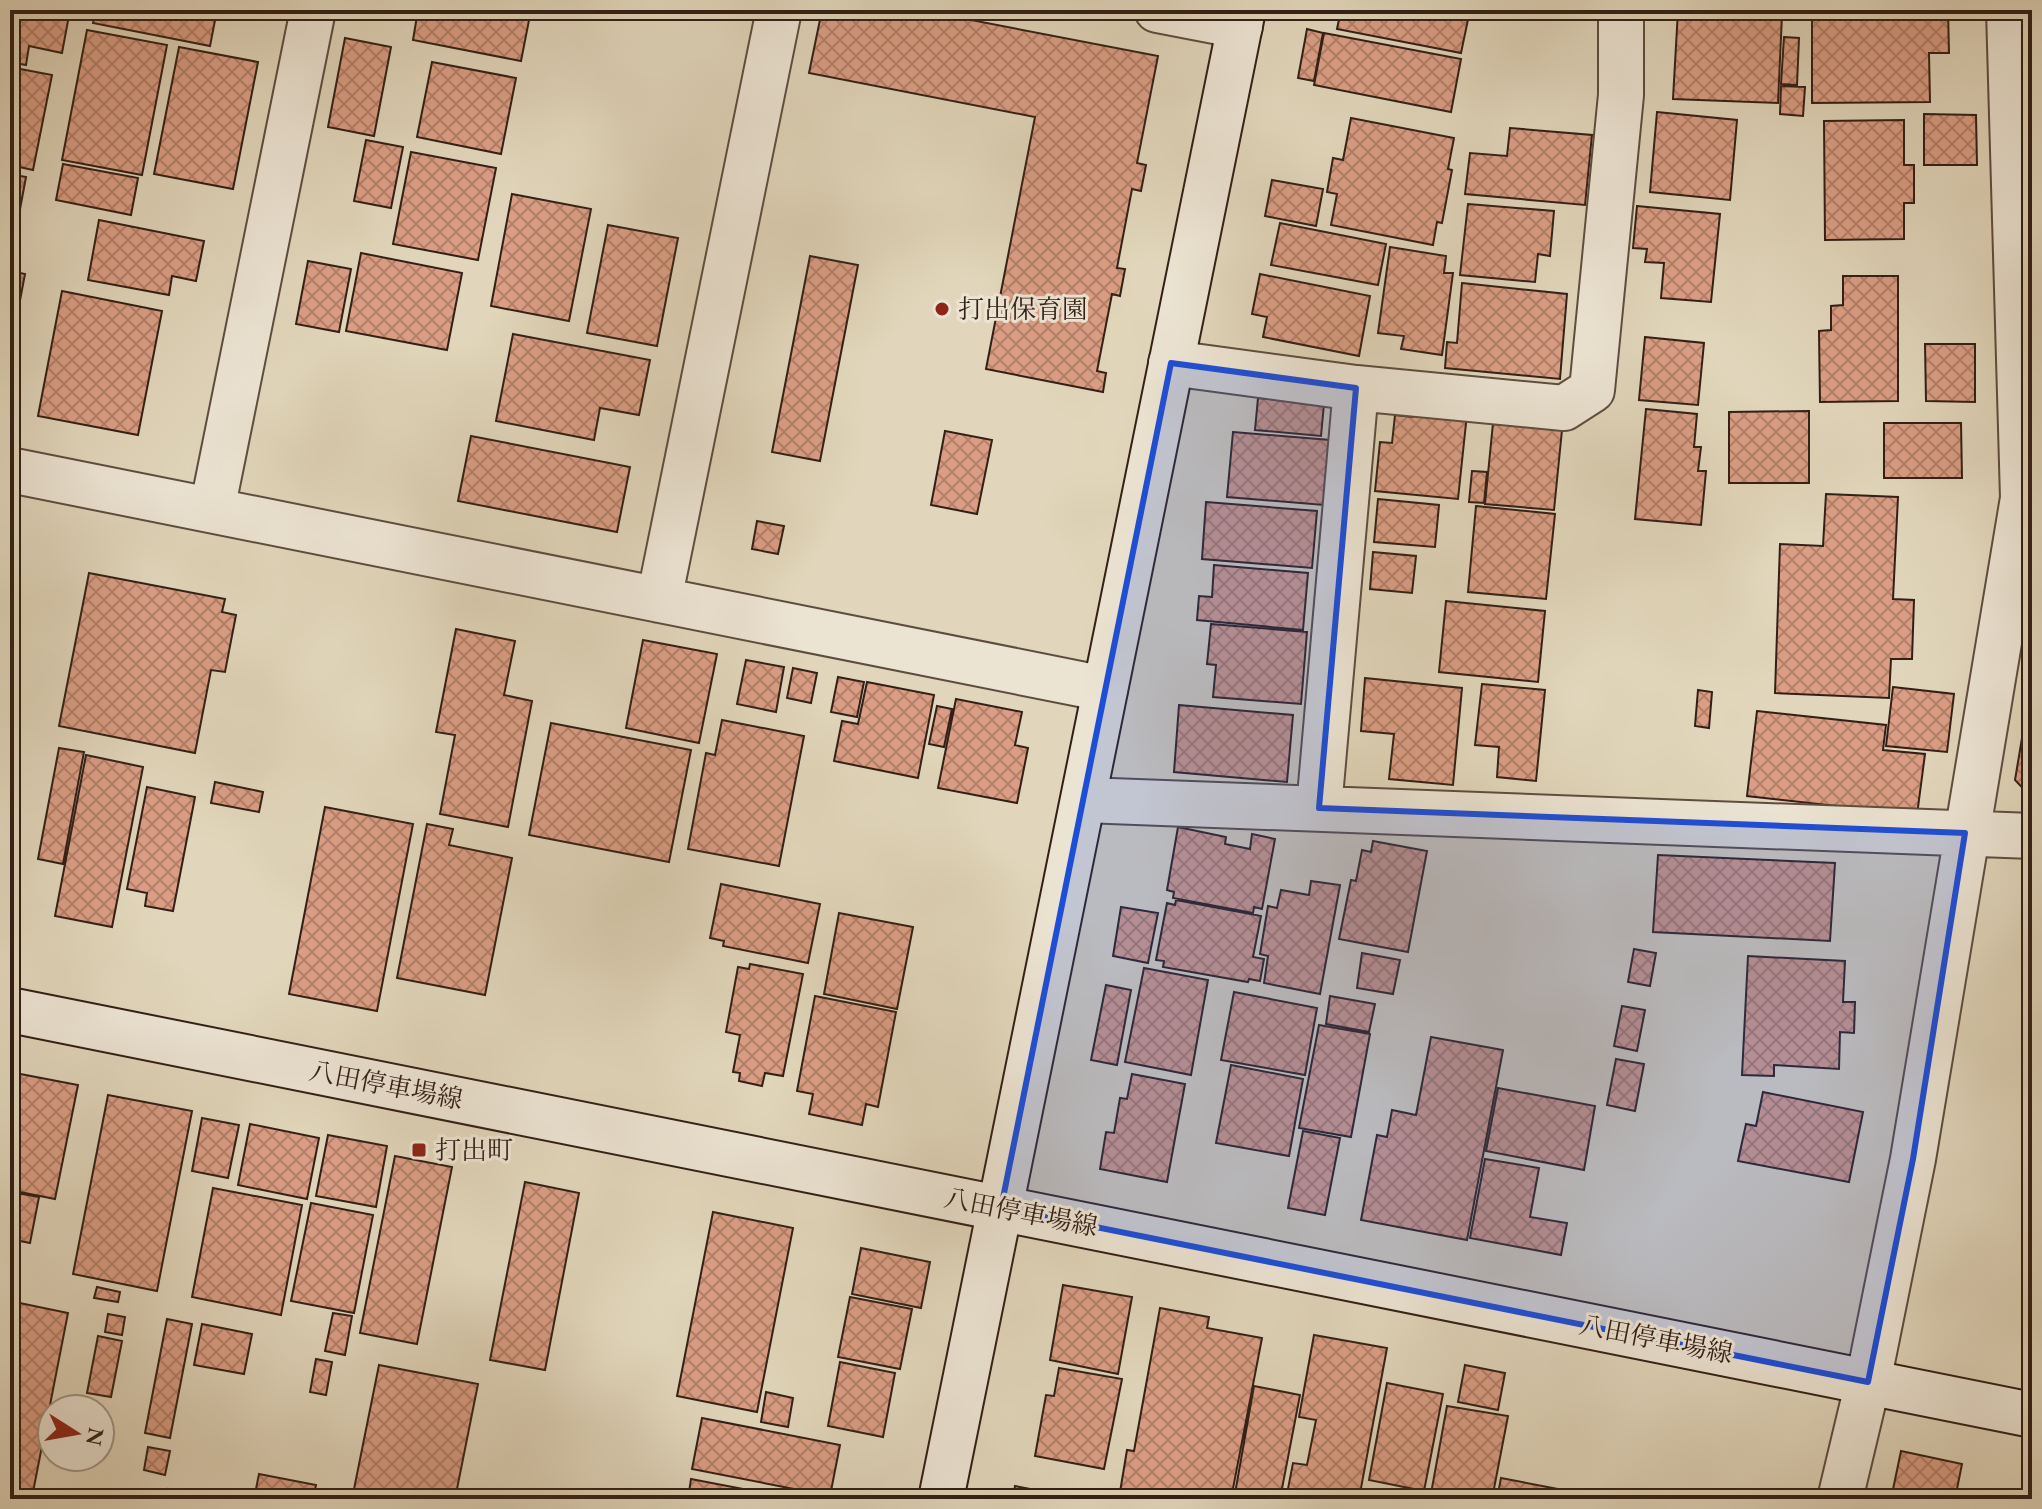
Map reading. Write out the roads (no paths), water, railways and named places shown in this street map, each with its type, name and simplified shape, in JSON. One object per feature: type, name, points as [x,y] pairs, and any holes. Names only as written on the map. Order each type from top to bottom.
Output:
[{"type":"street","points":[[212,510],[313,10]]},
{"type":"street","points":[[659,600],[779,10]]},
{"type":"street","points":[[941,1499],[1241,18],[1157,10]]},
{"type":"street","points":[[1171,363],[1356,388],[1564,408],[1592,390],[1621,95],[1621,10]]},
{"type":"street","points":[[1840,1499],[1868,1382],[1913,1159],[2023,498],[2009,10]]},
{"type":"street","points":[[1319,808],[1356,388]]},
{"type":"street","points":[[10,470],[1105,689]]},
{"type":"street","points":[[1084,800],[2032,836]]},
{"type":"street","name":"八田停車場線","points":[[10,1010],[2032,1415]]},
{"type":"place","name":"打出保育園","points":[[942,309]]},
{"type":"place","name":"打出町","points":[[419,1150]]}]
